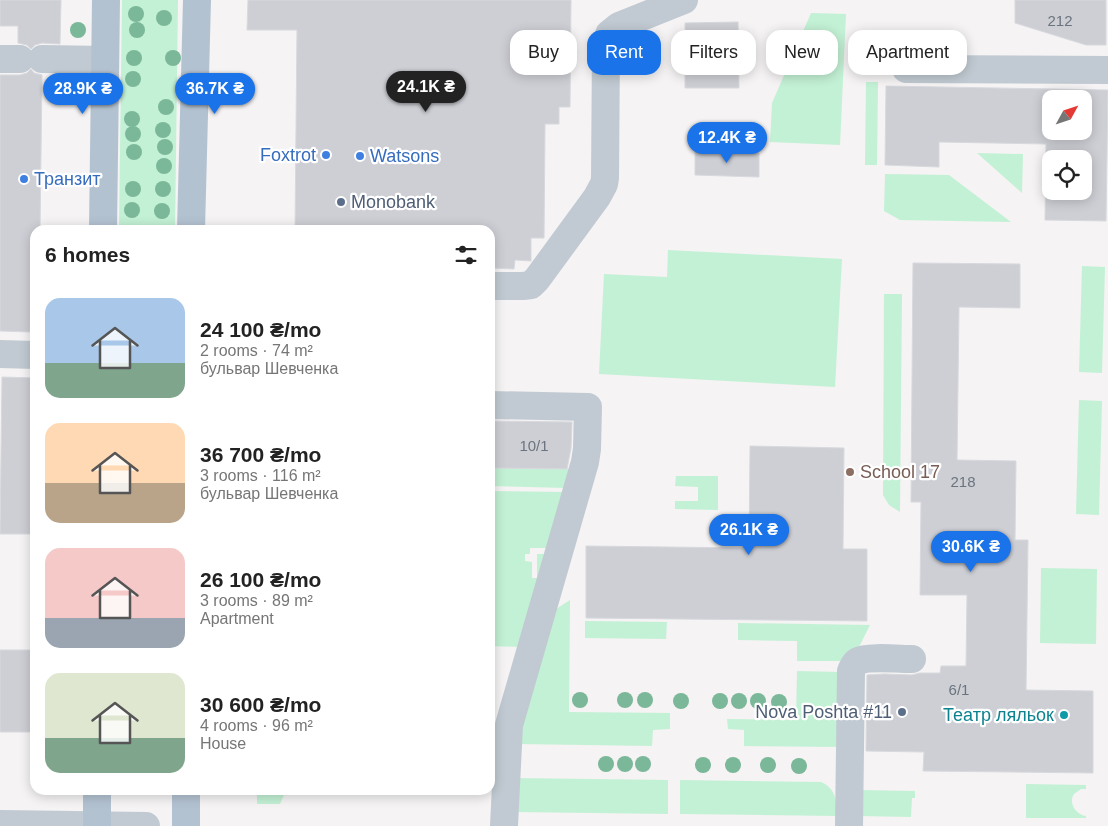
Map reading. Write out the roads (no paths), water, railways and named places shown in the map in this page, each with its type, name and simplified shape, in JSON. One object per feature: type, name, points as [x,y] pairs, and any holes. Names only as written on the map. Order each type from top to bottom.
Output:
[{"type":"main road","points":[[103,225],[106,0]]},
{"type":"main road","points":[[191,225],[196,0]]},
{"type":"main road","points":[[97,795],[97,826]]},
{"type":"main road","points":[[186,795],[186,826]]},
{"type":"street","points":[[495,286],[531,285],[597,197],[604,184],[606,44],[609,34],[619,26],[684,0]]},
{"type":"street","points":[[21,59],[105,60]]},
{"type":"street","points":[[967,69],[1108,70]]},
{"type":"street","points":[[0,354],[30,355]]},
{"type":"street","points":[[495,405],[588,407],[585,462],[508,725],[504,826]]},
{"type":"street","points":[[849,826],[851,671],[854,665],[866,658],[912,659]]},
{"type":"street","points":[[0,824],[146,826]]},
{"type":"place","name":"Foxtrot","points":[[326,155]]},
{"type":"place","name":"Watsons","points":[[360,156]]},
{"type":"place","name":"Транзит","points":[[24,179]]},
{"type":"place","name":"Monobank","points":[[341,202]]},
{"type":"place","name":"School 17","points":[[850,472]]},
{"type":"place","name":"Nova Poshta #11","points":[[902,712]]},
{"type":"place","name":"Театр ляльок","points":[[1064,715]]}]
